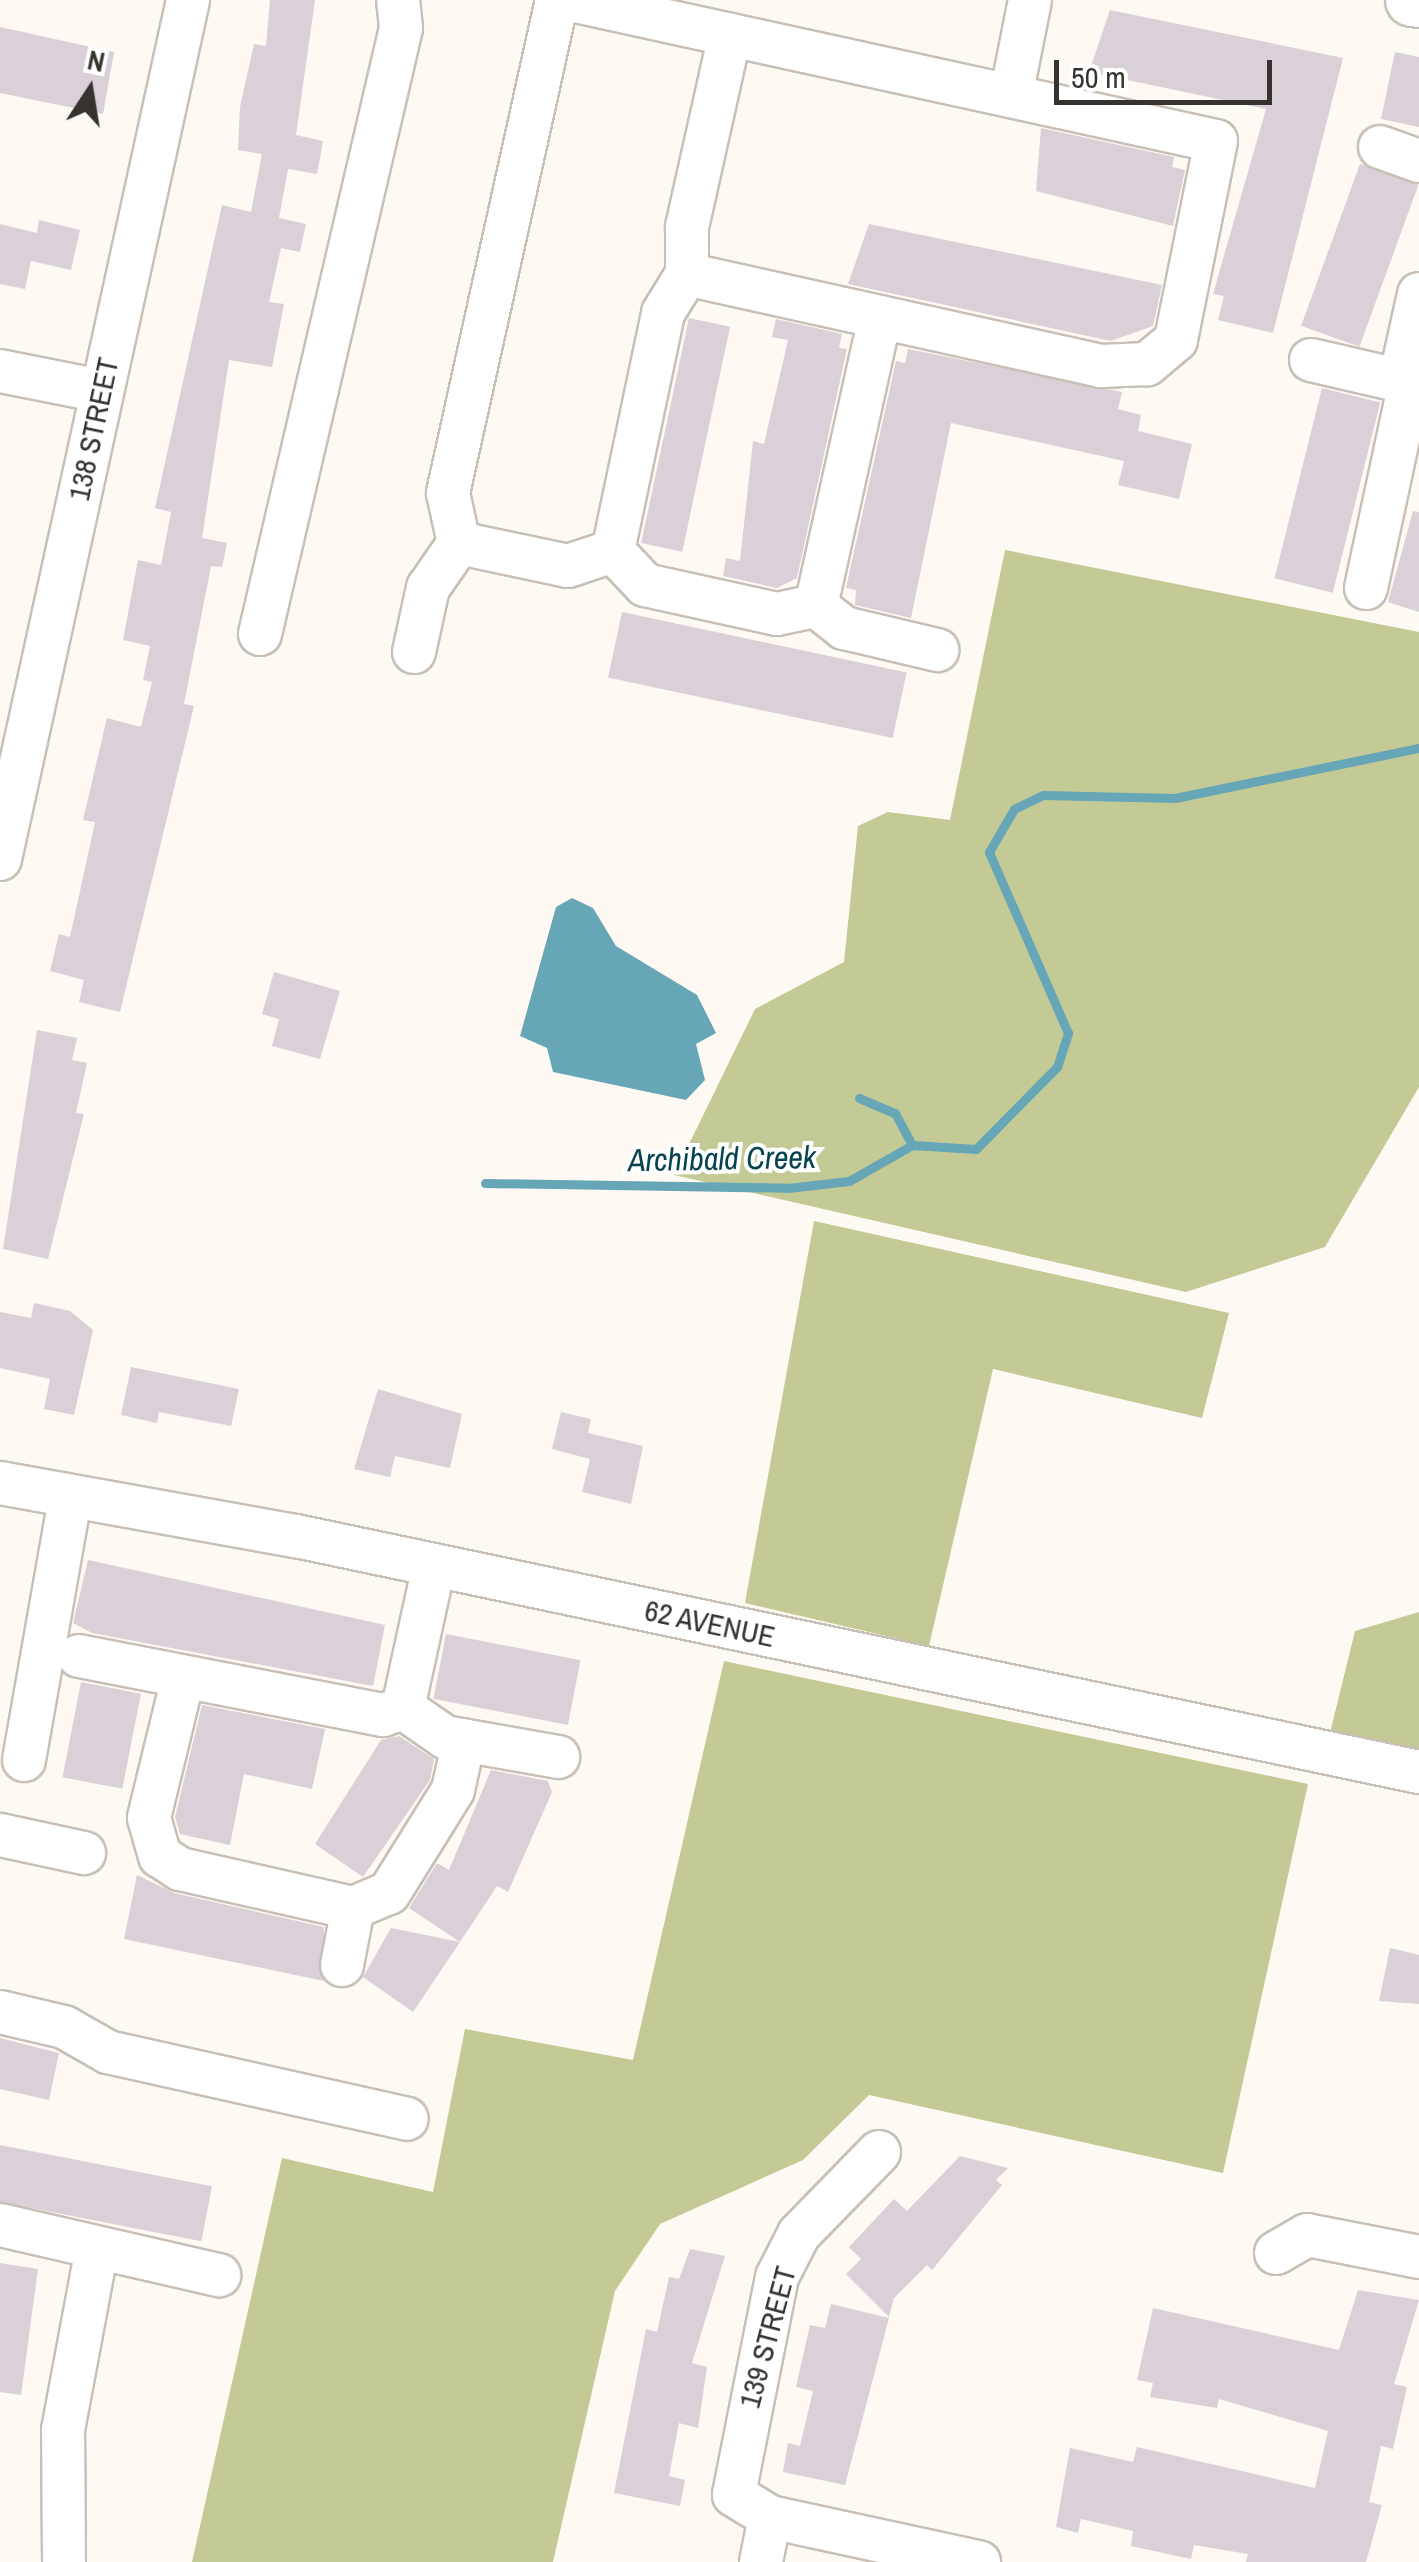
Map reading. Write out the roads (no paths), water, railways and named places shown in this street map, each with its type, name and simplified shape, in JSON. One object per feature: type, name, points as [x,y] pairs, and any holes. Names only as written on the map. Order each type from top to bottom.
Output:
[{"type":"street","name":"138 STREET","points":[[0,858],[14,736],[101,391],[187,0]]},
{"type":"street","points":[[260,634],[401,28],[398,0]]},
{"type":"street","points":[[414,652],[428,588],[459,543],[448,494],[557,0]]},
{"type":"street","points":[[571,0],[1216,141],[1176,340],[1147,364],[1100,366],[687,274]]},
{"type":"street","points":[[1011,96],[1030,0]]},
{"type":"street","points":[[613,551],[664,312],[687,274],[688,227],[730,34]]},
{"type":"street","points":[[1366,588],[1410,382],[1419,294]]},
{"type":"street","points":[[816,606],[880,318]]},
{"type":"street","points":[[1311,360],[1410,382]]},
{"type":"street","points":[[0,371],[101,391]]},
{"type":"street","points":[[459,543],[568,566],[613,551]]},
{"type":"street","points":[[613,551],[645,585],[778,614],[816,606]]},
{"type":"street","points":[[816,606],[844,628],[937,650]]},
{"type":"street","name":"62 AVENUE","points":[[0,1483],[434,1566],[1419,1772]]},
{"type":"street","points":[[24,1760],[70,1498]]},
{"type":"street","points":[[402,1708],[434,1566]]},
{"type":"street","points":[[79,1656],[367,1718],[402,1708],[464,1740],[558,1757]]},
{"type":"street","points":[[183,1678],[149,1818],[160,1856],[180,1869],[353,1908],[388,1893],[453,1790],[464,1740]]},
{"type":"street","points":[[0,1836],[84,1853]]},
{"type":"street","points":[[342,1965],[353,1908]]},
{"type":"street","points":[[0,2012],[64,2027],[108,2052],[407,2120]]},
{"type":"street","name":"139 STREET","points":[[770,2517],[734,2495],[776,2277],[799,2234],[879,2152]]},
{"type":"street","points":[[0,2225],[219,2275]]},
{"type":"street","points":[[1276,2253],[1306,2235],[1419,2258]]},
{"type":"street","points":[[64,2562],[63,2430],[98,2248]]},
{"type":"street","points":[[761,2562],[770,2517],[979,2562]]},
{"type":"water","points":[[572,898],[593,908],[616,946],[697,995],[716,1033],[696,1044],[705,1080],[686,1100],[553,1072],[547,1048],[520,1036],[556,907]]},
{"type":"waterway","name":"Archibald Creek","points":[[485,1183],[788,1188],[849,1181],[912,1145],[976,1149],[1057,1067],[1068,1033],[989,852],[1014,809],[1043,795],[1175,798],[1419,748]]},
{"type":"waterway","points":[[859,1098],[895,1113],[912,1145]]}]
